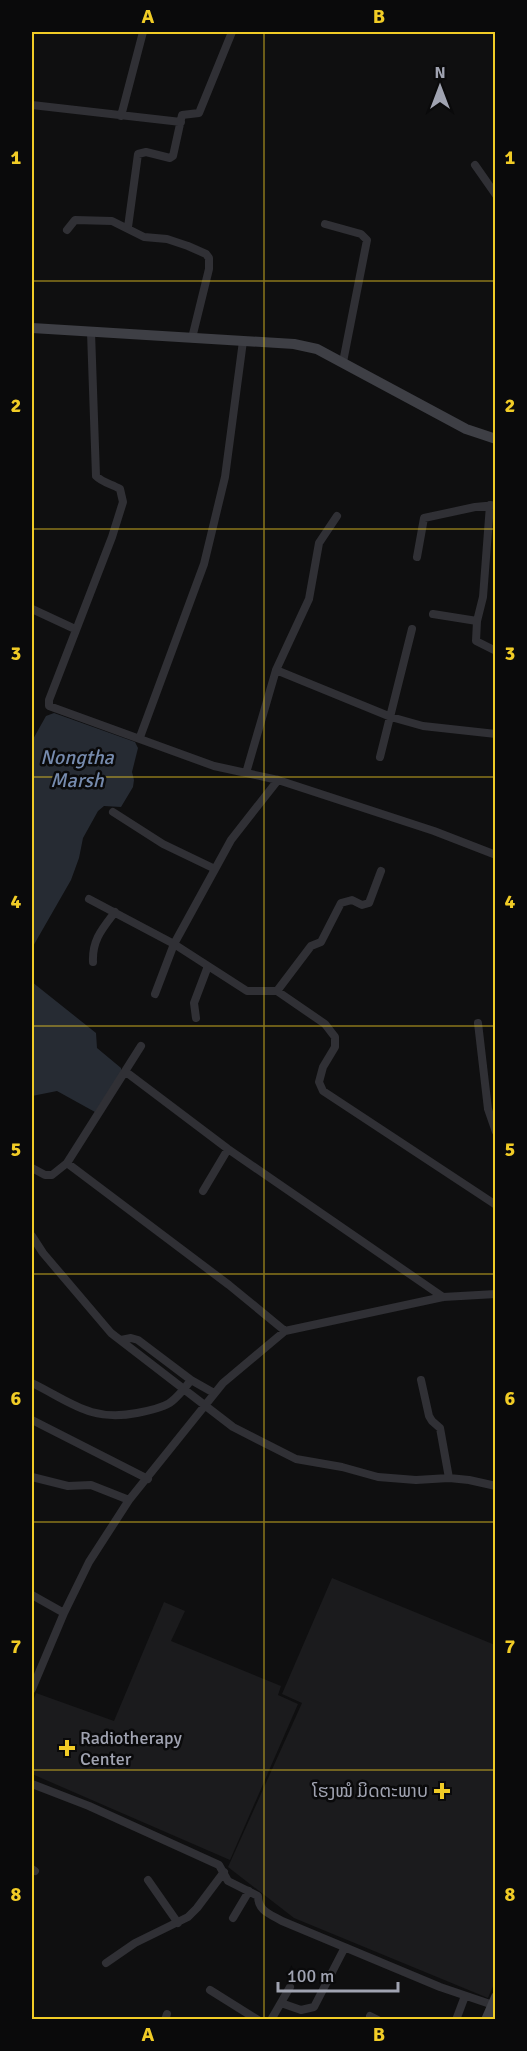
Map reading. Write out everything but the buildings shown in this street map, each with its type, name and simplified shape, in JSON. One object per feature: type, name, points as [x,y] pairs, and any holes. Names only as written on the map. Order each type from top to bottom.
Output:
[{"type":"street","points":[[121,116],[143,32]]},
{"type":"street","points":[[128,227],[138,154],[146,152],[170,158],[173,156],[183,115],[199,112],[232,32]]},
{"type":"street","points":[[32,105],[181,122]]},
{"type":"street","points":[[475,165],[495,195]]},
{"type":"street","points":[[67,230],[75,220],[112,221],[144,237],[167,239],[206,254],[209,258],[192,338]]},
{"type":"street","points":[[325,224],[361,234],[366,240],[343,362]]},
{"type":"street","points":[[32,328],[294,344],[317,349],[466,429],[495,439]]},
{"type":"street","points":[[91,332],[96,476],[120,489],[123,502],[112,537],[48,704],[213,766],[278,780],[434,831],[495,855]]},
{"type":"street","points":[[140,737],[204,564],[225,477],[243,341]]},
{"type":"street","points":[[417,556],[424,518],[493,505],[476,640],[495,651]]},
{"type":"street","points":[[246,773],[276,670],[309,598],[319,543],[336,516]]},
{"type":"street","points":[[32,609],[75,629]]},
{"type":"street","points":[[433,614],[477,621]]},
{"type":"street","points":[[380,757],[412,630]]},
{"type":"street","points":[[276,670],[391,717],[434,727],[495,734]]},
{"type":"street","points":[[155,994],[174,944],[231,840],[278,780]]},
{"type":"street","points":[[113,812],[163,844],[215,869]]},
{"type":"street","points":[[277,991],[311,946],[321,942],[341,903],[352,900],[362,905],[369,903],[381,871]]},
{"type":"street","points":[[89,899],[174,944],[248,991],[277,991],[326,1024],[335,1037],[335,1047],[323,1067],[319,1082],[323,1091],[495,1205]]},
{"type":"street","points":[[93,962],[94,942],[116,912]]},
{"type":"street","points":[[196,1018],[194,1003],[208,966]]},
{"type":"street","points":[[478,1023],[488,1109],[495,1132]]},
{"type":"street","points":[[32,1168],[45,1175],[52,1175],[67,1163],[141,1046]]},
{"type":"street","points":[[126,1072],[228,1149],[443,1297]]},
{"type":"street","points":[[203,1191],[228,1149]]},
{"type":"street","points":[[67,1163],[229,1284],[285,1331]]},
{"type":"street","points":[[32,1236],[43,1253],[106,1328],[233,1427],[306,1462],[342,1467],[378,1477],[416,1480],[469,1479],[495,1486]]},
{"type":"street","points":[[32,1689],[34,1677],[89,1562],[129,1500],[223,1383],[285,1331],[443,1297],[495,1294]]},
{"type":"street","points":[[122,1340],[138,1340],[191,1380],[214,1393]]},
{"type":"street","points":[[32,1383],[71,1405],[104,1416],[124,1416],[164,1407],[191,1380]]},
{"type":"street","points":[[421,1380],[429,1416],[440,1428],[449,1478]]},
{"type":"street","points":[[32,1420],[148,1479]]},
{"type":"street","points":[[32,1477],[68,1486],[91,1485],[129,1500]]},
{"type":"street","points":[[32,1595],[64,1613]]},
{"type":"street","points":[[32,1784],[89,1806],[211,1861],[221,1867],[228,1881],[258,1896],[257,1904],[261,1909],[282,1921],[344,1949],[465,1996],[494,2002],[486,2019]]},
{"type":"street","points":[[106,1963],[135,1943],[178,1923],[197,1908],[224,1872]]},
{"type":"street","points":[[147,1880],[178,1923]]},
{"type":"street","points":[[233,1918],[249,1892]]},
{"type":"street","points":[[281,2003],[301,2010],[314,2007],[344,1949]]},
{"type":"street","points":[[271,2019],[290,1987]]},
{"type":"street","points":[[210,1990],[258,2019]]},
{"type":"street","points":[[456,2019],[465,1996]]},
{"type":"shaded area","points":[[332,1578],[495,1645],[496,1979],[488,1998],[294,1918],[228,1867],[302,1703],[282,1694]]},
{"type":"shaded area","points":[[164,1602],[185,1611],[171,1641],[281,1686],[278,1695],[298,1704],[230,1860],[32,1774],[32,1704],[36,1693],[114,1721]]},
{"type":"water","name":"Nongtha Marsh","points":[[54,713],[135,742],[138,748],[132,772],[133,787],[121,807],[104,806],[98,811],[83,838],[71,880],[32,948],[32,741],[46,716]]},
{"type":"water","points":[[32,982],[96,1033],[97,1048],[121,1068],[121,1072],[95,1112],[57,1091],[32,1096]]},
{"type":"place","name":"Radiotherapy Center","points":[[67,1748]]},
{"type":"place","name":"ໂຮງໝໍ ມິດຕະພາບ","points":[[442,1791]]}]
